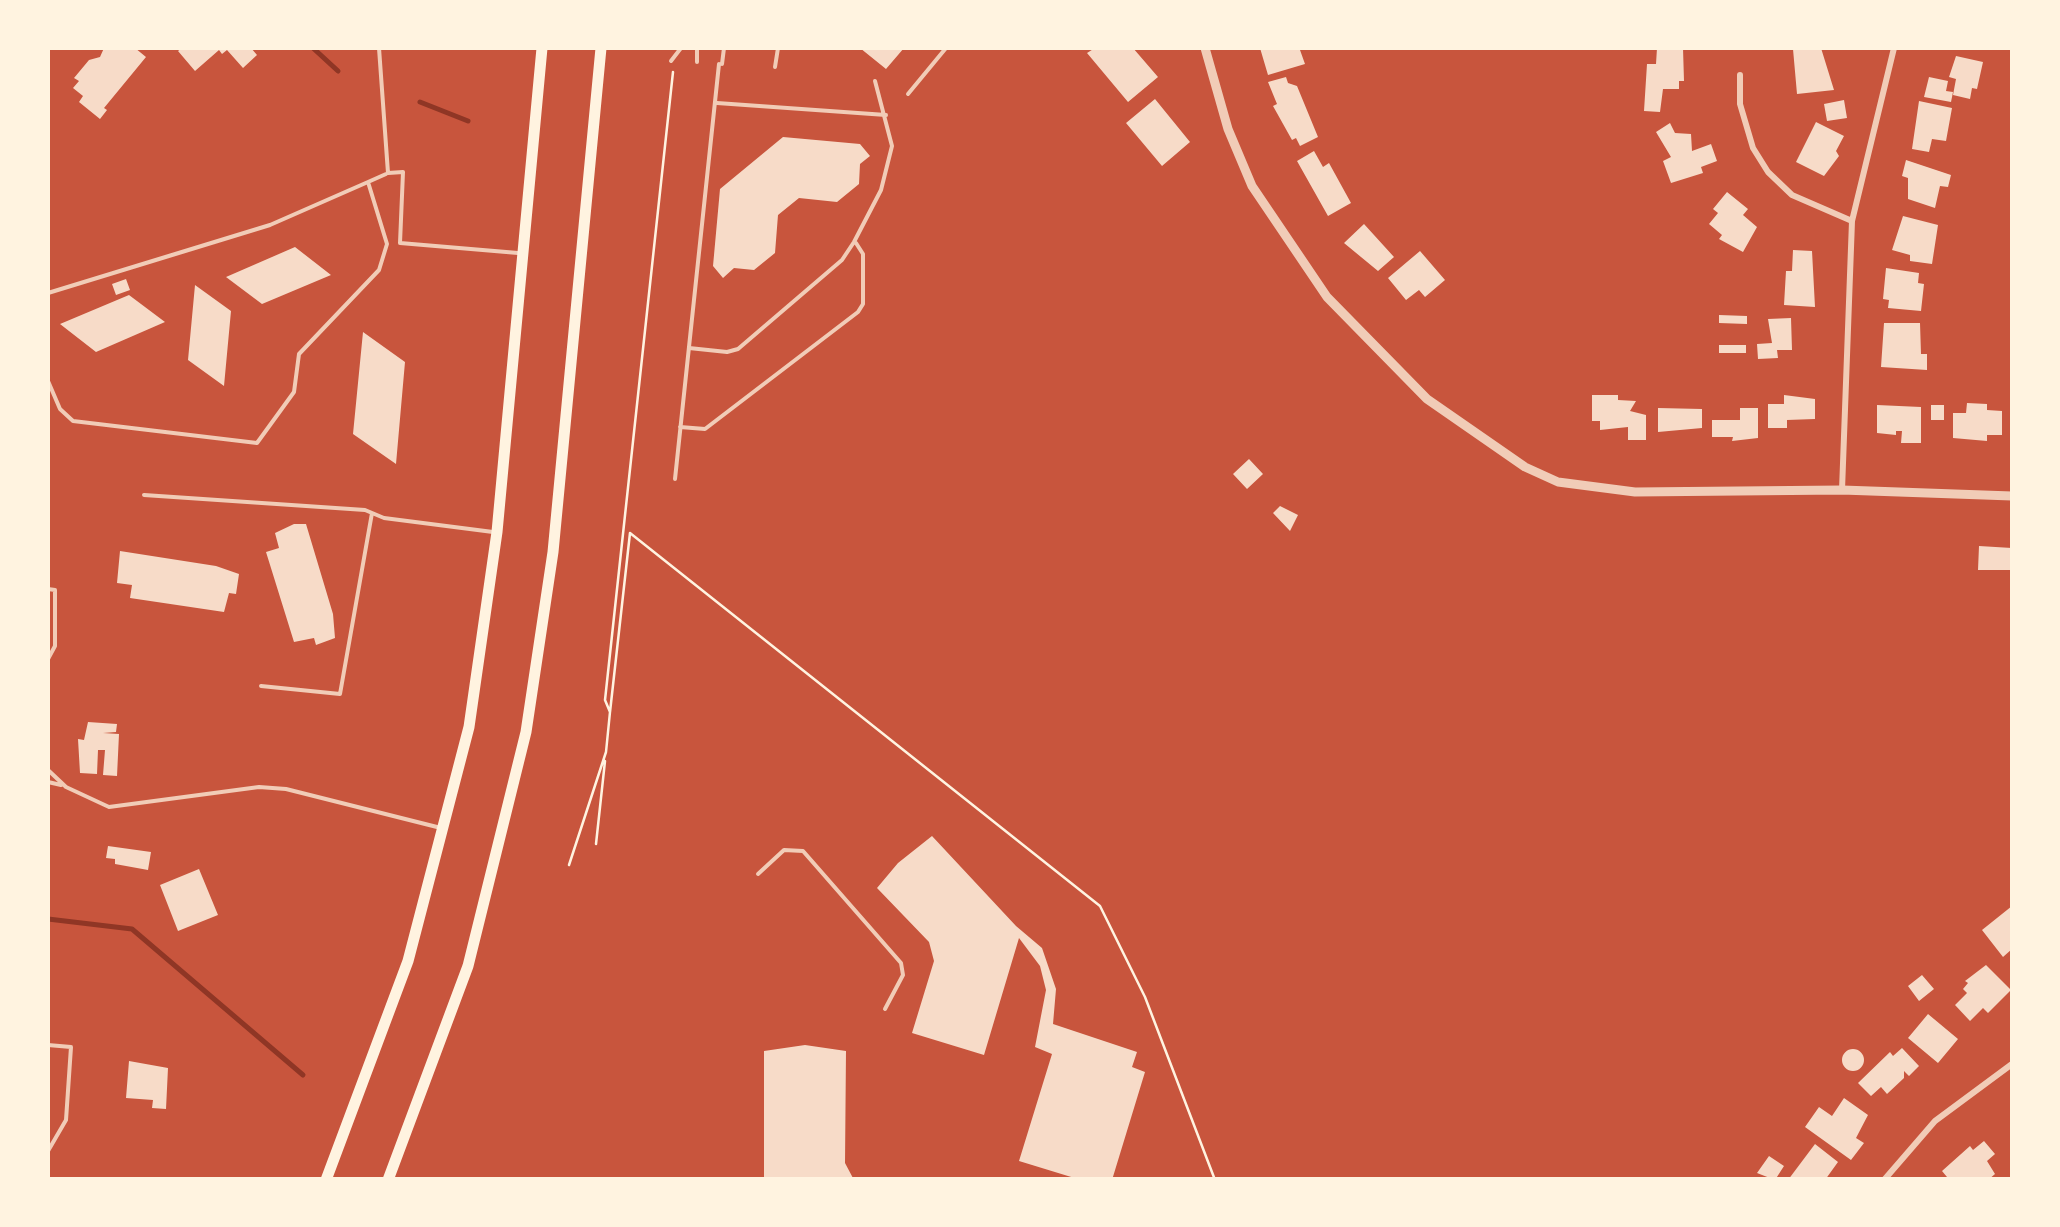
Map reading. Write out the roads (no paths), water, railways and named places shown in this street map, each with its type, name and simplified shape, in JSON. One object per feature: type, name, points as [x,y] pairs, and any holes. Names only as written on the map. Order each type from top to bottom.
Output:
[{"type":"highway","points":[[326,1180],[390,1019],[446,829],[480,667],[498,532],[542,48]]},
{"type":"highway","points":[[388,1180],[434,1066],[472,952],[526,732],[554,552],[601,48]]},
{"type":"street","points":[[1205,48],[1228,129],[1252,186],[1288,244],[1327,297],[1385,360],[1427,399],[1489,446],[1558,482],[1595,489],[1842,490],[2012,496]]},
{"type":"street","points":[[1842,490],[1852,221],[1894,48]]},
{"type":"street","points":[[1740,76],[1740,104],[1752,148],[1768,172],[1792,196],[1820,212],[1852,221]]},
{"type":"street","points":[[1884,1180],[1935,1120],[2012,1064]]},
{"type":"lane","points":[[379,48],[388,173]]},
{"type":"lane","points":[[671,61],[681,48]]},
{"type":"lane","points":[[696,48],[696,62]]},
{"type":"lane","points":[[675,479],[724,48]]},
{"type":"lane","points":[[775,67],[778,48]]},
{"type":"lane","points":[[908,94],[946,48]]},
{"type":"lane","points":[[688,348],[727,352],[738,348],[842,260],[889,166],[892,146],[875,81]]},
{"type":"lane","points":[[715,102],[886,115]]},
{"type":"lane","points":[[48,293],[270,226],[388,173],[403,172],[400,244]]},
{"type":"lane","points":[[48,381],[60,409],[74,420],[257,443],[294,392],[298,354],[379,270],[388,244],[368,182]]},
{"type":"lane","points":[[680,427],[705,429],[858,312],[863,304],[863,254],[854,242]]},
{"type":"lane","points":[[388,244],[523,253]]},
{"type":"lane","points":[[144,495],[372,513],[498,532]]},
{"type":"lane","points":[[260,686],[340,694],[372,513]]},
{"type":"lane","points":[[48,589],[55,590],[54,646],[48,658]]},
{"type":"lane","points":[[48,770],[66,786]]},
{"type":"lane","points":[[48,782],[66,786],[110,807],[259,787],[286,788],[446,829]]},
{"type":"lane","points":[[758,874],[784,850],[803,851],[902,963],[903,975],[885,1009]]},
{"type":"lane","points":[[48,1044],[71,1047],[66,1120],[48,1151]]},
{"type":"waterway","points":[[313,48],[338,71]]},
{"type":"waterway","points":[[420,102],[468,121]]},
{"type":"waterway","points":[[48,919],[132,929],[303,1075]]}]
